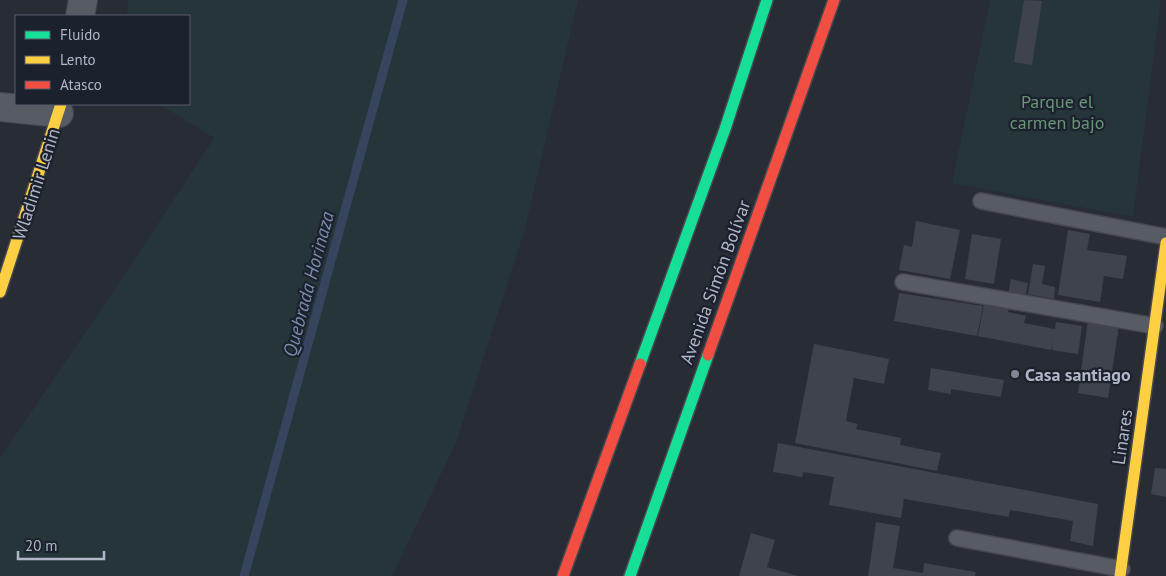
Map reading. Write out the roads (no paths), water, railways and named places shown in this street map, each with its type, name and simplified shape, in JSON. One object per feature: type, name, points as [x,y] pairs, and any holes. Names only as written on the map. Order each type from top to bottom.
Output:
[{"type":"main road","points":[[563,576],[725,129],[766,0]]},
{"type":"main road","name":"Avenida Simón Bolívar","points":[[630,576],[834,0]]},
{"type":"main road","name":"Wladimir Lenin","points":[[0,292],[60,108]]},
{"type":"main road","name":"Linares","points":[[1121,572],[1166,242]]},
{"type":"street","points":[[80,15],[83,0]]},
{"type":"street","points":[[0,107],[60,108]]},
{"type":"lane","points":[[981,201],[1166,237]]},
{"type":"lane","points":[[903,282],[1154,326]]},
{"type":"lane","points":[[957,538],[1121,572]]},
{"type":"waterway","name":"Quebrada Horinaza","points":[[244,576],[403,0]]},
{"type":"place","name":"Casa santiago","points":[[1015,374]]},
{"type":"park label","name":"Parque el carmen bajo","points":[[1057,111]]}]
